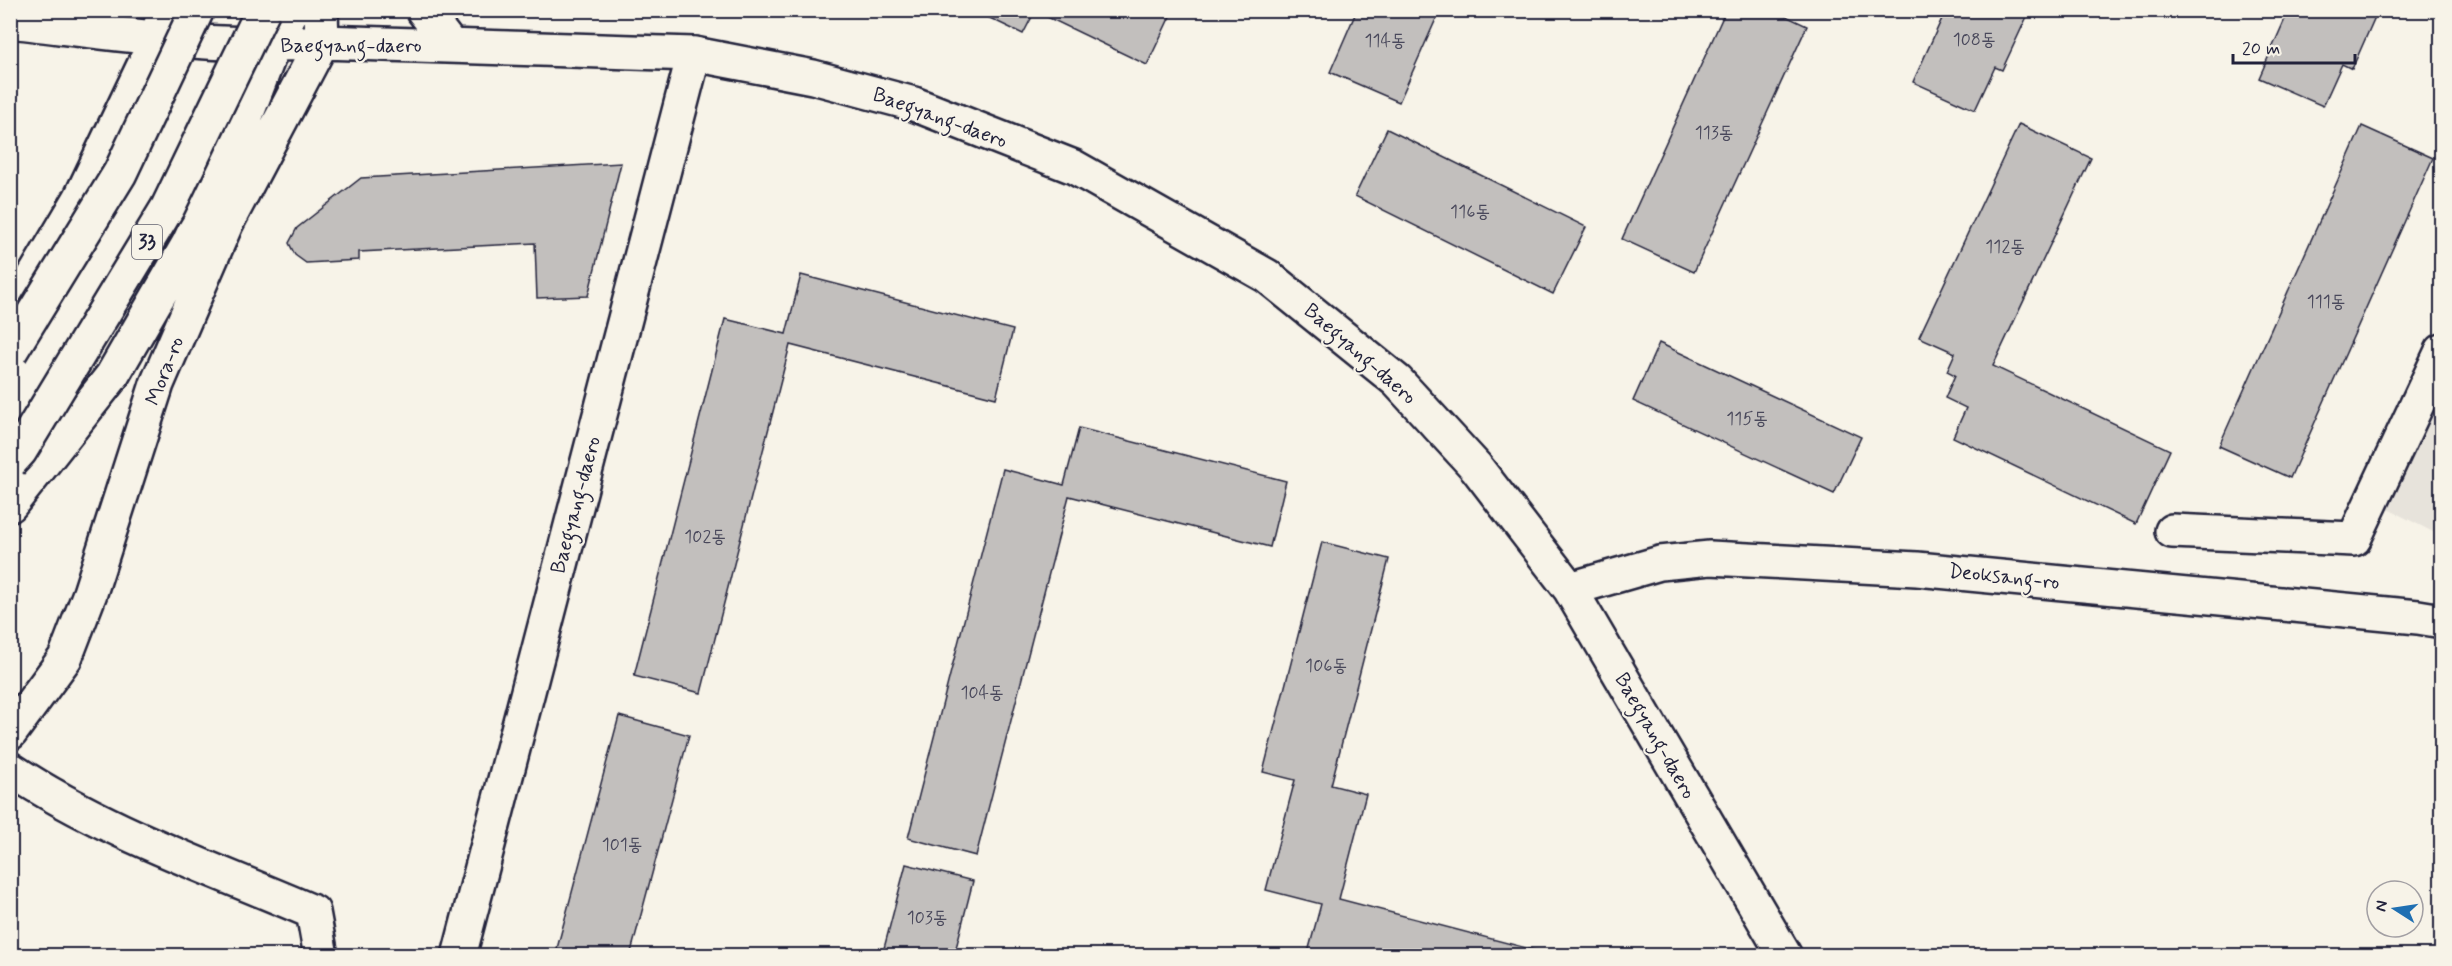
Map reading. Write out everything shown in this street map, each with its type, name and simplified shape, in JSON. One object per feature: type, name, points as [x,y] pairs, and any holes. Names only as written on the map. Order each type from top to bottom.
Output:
[{"type":"main road","points":[[10,352],[120,172],[197,10]]},
{"type":"main road","name":"33","points":[[10,462],[20,451],[168,207],[263,10]]},
{"type":"main road","name":"Mora-ro","points":[[10,506],[111,376],[183,253],[237,139],[273,46],[292,10]]},
{"type":"main road","points":[[423,10],[451,46]]},
{"type":"main road","name":"Baegyang-daero","points":[[10,21],[161,25],[273,46],[321,26],[451,46],[694,54],[813,77],[914,104],[1074,167],[1267,276],[1397,381],[1476,467],[1570,589],[1785,956]]},
{"type":"main road","points":[[10,317],[80,199],[161,25]]},
{"type":"main road","name":"Mora-ro","points":[[10,733],[65,658],[90,593],[157,384],[226,224],[321,26]]},
{"type":"main road","name":"Baegyang-daero","points":[[459,956],[694,54]]},
{"type":"main road","points":[[2172,531],[2354,539],[2442,351]]},
{"type":"main road","name":"Deoksang-ro","points":[[1570,589],[1660,562],[1710,558],[1917,568],[2442,621]]},
{"type":"main road","points":[[10,769],[51,796],[71,806],[313,912],[321,956]]},
{"type":"shaded area","points":[[2441,398],[2441,536],[2384,507]]},
{"type":"building","points":[[973,10],[1173,10],[1147,65],[1035,11],[1023,34]]},
{"type":"building","points":[[1357,10],[1440,10],[1399,102],[1330,72]]},
{"type":"building","points":[[1726,10],[1773,10],[1807,26],[1694,272],[1622,239]]},
{"type":"building","points":[[1936,10],[2030,10],[2002,70],[1995,67],[1975,110],[1913,82],[1944,14]]},
{"type":"building","points":[[2289,10],[2378,10],[2352,69],[2342,64],[2323,106],[2259,78]]},
{"type":"building","points":[[2019,124],[2091,158],[1993,366],[2170,450],[2136,524],[1953,437],[1966,408],[1945,398],[1955,375],[1947,371],[1955,353],[1919,337]]},
{"type":"building","points":[[2362,126],[2433,158],[2290,478],[2219,446]]},
{"type":"building","points":[[1387,129],[1586,227],[1553,294],[1355,196]]},
{"type":"building","points":[[621,163],[588,296],[537,298],[535,243],[359,252],[359,260],[306,263],[295,255],[289,243],[297,228],[361,178]]},
{"type":"building","points":[[801,275],[1013,330],[996,398],[790,345],[701,693],[634,676],[725,319],[786,334]]},
{"type":"building","points":[[1659,343],[1861,437],[1834,494],[1633,401]]},
{"type":"building","points":[[1079,428],[1286,481],[1270,547],[1069,496],[976,856],[908,838],[1003,469],[1064,485]]},
{"type":"building","points":[[1322,542],[1389,559],[1331,785],[1366,794],[1339,899],[1557,956],[1307,956],[1321,904],[1266,890],[1295,780],[1263,772]]},
{"type":"building","points":[[619,716],[689,735],[630,956],[555,956]]},
{"type":"building","points":[[906,864],[973,881],[954,956],[882,956]]}]
